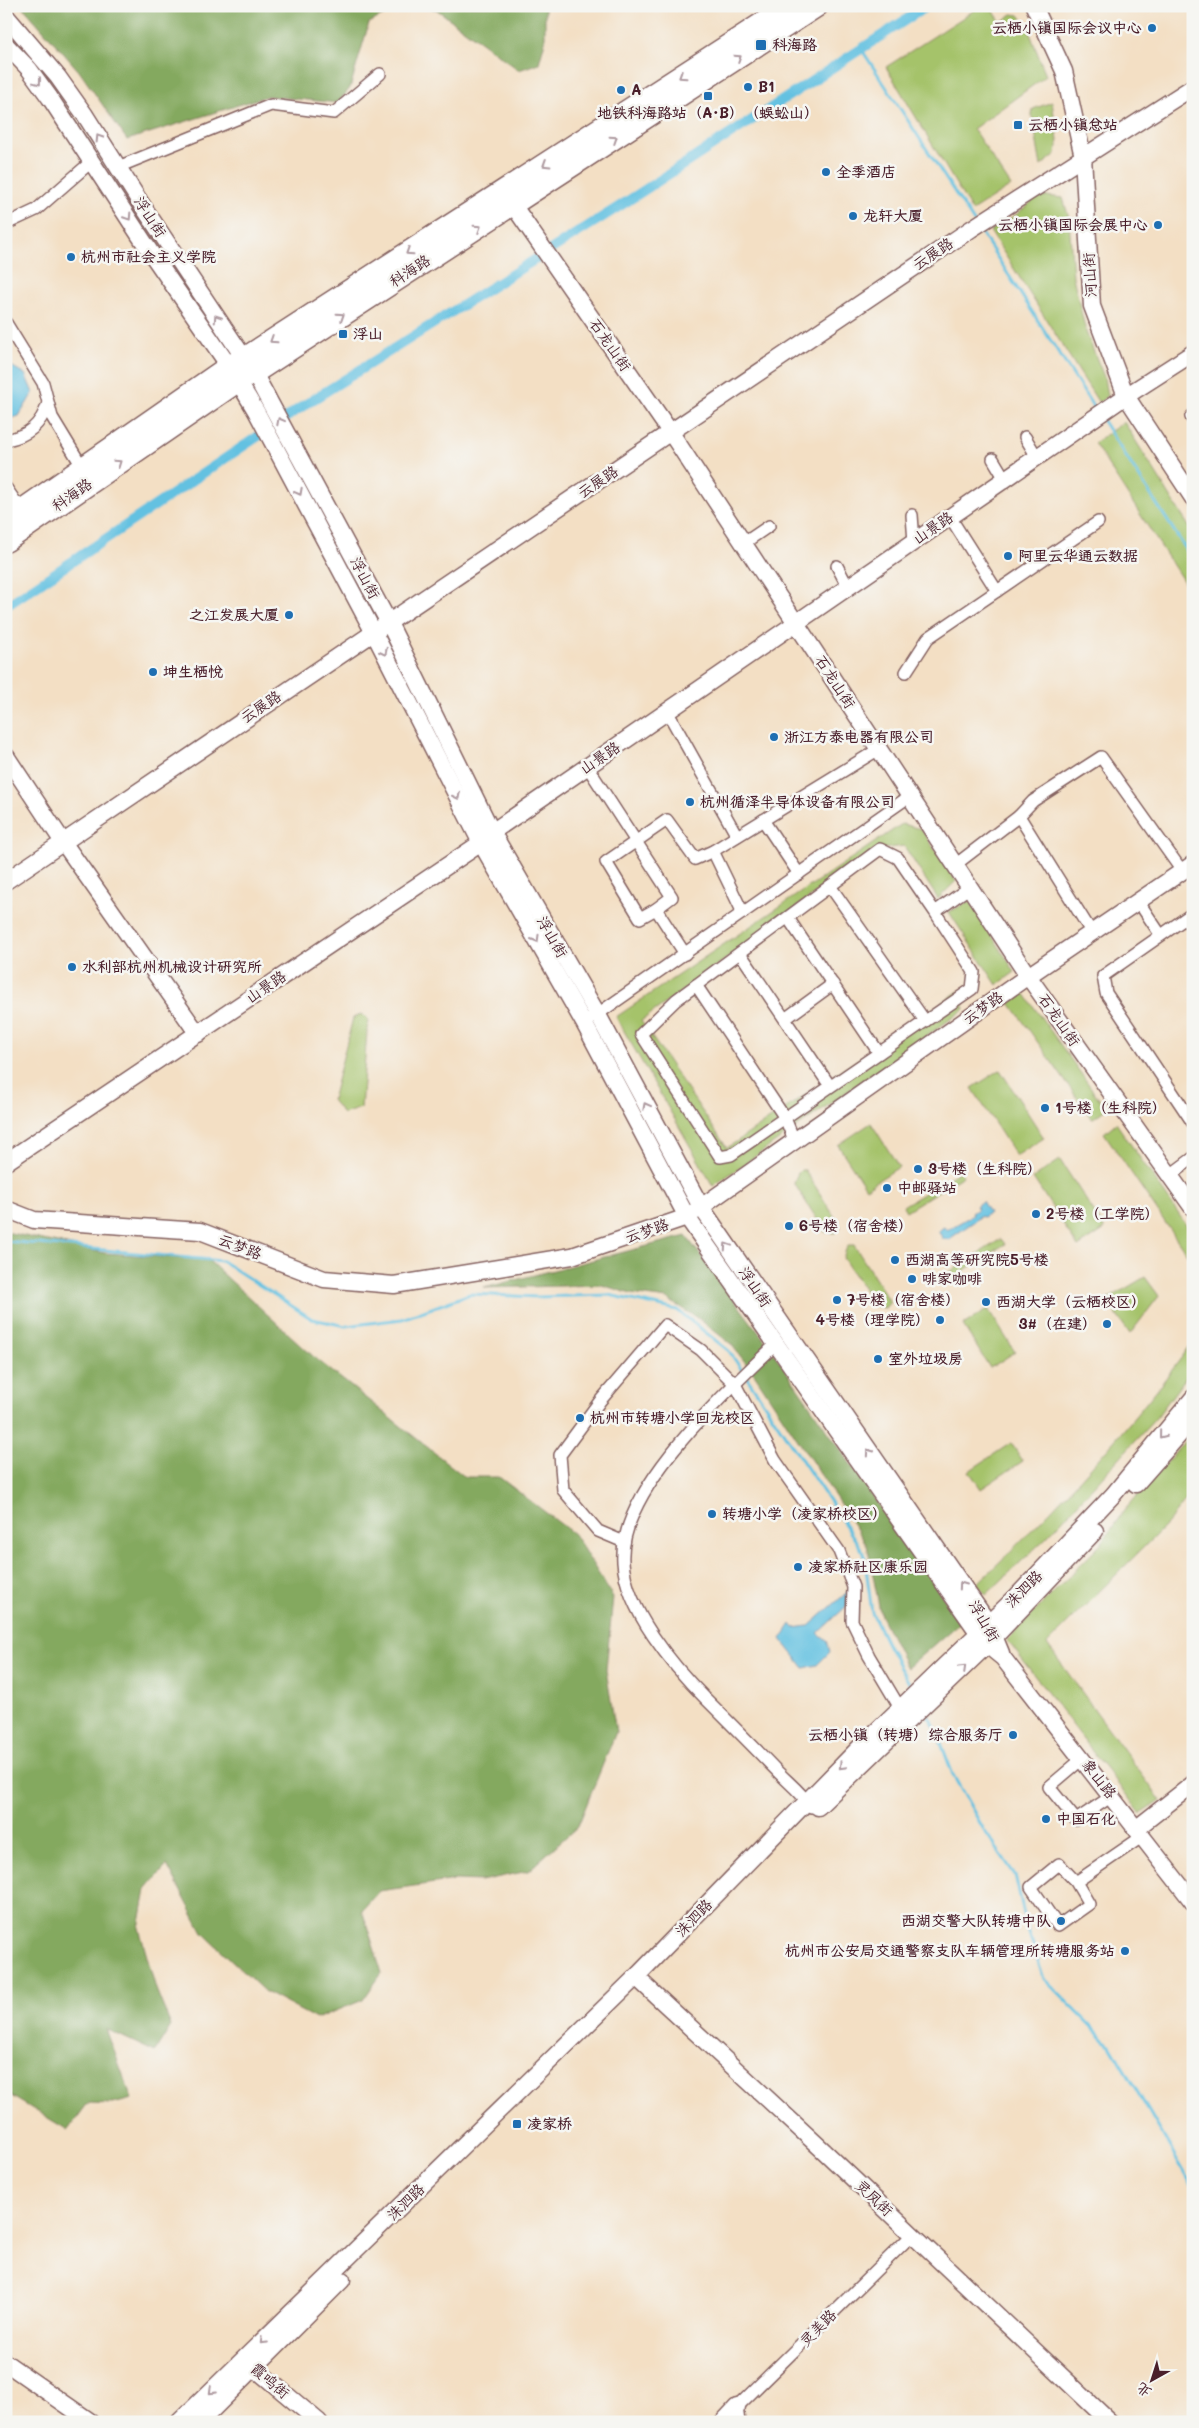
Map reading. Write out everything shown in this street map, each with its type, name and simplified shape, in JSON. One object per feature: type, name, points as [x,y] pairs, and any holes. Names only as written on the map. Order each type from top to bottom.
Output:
[{"type":"highway","name":"科海路","points":[[6,541],[242,369],[789,6]]},
{"type":"highway","name":"科海路","points":[[14,516],[83,468],[513,205],[817,6]]},
{"type":"street","name":"河山街","points":[[1034,6],[1064,71],[1083,157],[1092,306],[1126,396],[1193,498]]},
{"type":"street","name":"浮山街","points":[[6,16],[58,77],[118,167],[242,369],[256,411],[373,631],[486,837],[701,1207],[1003,1658]]},
{"type":"street","name":"浮山街","points":[[6,45],[29,69],[50,98],[151,253],[270,402],[390,623],[486,837]]},
{"type":"street","points":[[118,167],[271,105],[334,113],[380,74]]},
{"type":"street","name":"云展路","points":[[6,881],[976,225],[1193,87]]},
{"type":"street","points":[[6,224],[36,210],[91,162]]},
{"type":"street","name":"石龙山街","points":[[513,205],[671,433],[1028,976],[1193,1208]]},
{"type":"street","points":[[6,323],[44,383],[52,417],[83,468]]},
{"type":"street","name":"山景路","points":[[6,1162],[198,1034],[1126,396],[1193,353]]},
{"type":"street","points":[[6,440],[24,436],[44,416],[48,402]]},
{"type":"street","points":[[1193,415],[1191,417],[1193,420]]},
{"type":"street","points":[[1025,437],[1037,457]]},
{"type":"street","points":[[993,459],[1005,479]]},
{"type":"street","points":[[6,488],[14,516]]},
{"type":"street","points":[[912,515],[914,542]]},
{"type":"street","points":[[950,517],[996,591]]},
{"type":"street","points":[[906,672],[928,638],[1098,522]]},
{"type":"street","points":[[744,543],[769,526]]},
{"type":"street","points":[[837,566],[848,587]]},
{"type":"street","points":[[667,711],[737,836]]},
{"type":"street","points":[[587,766],[635,840],[672,897],[640,918],[606,862],[635,840],[667,820],[695,859],[713,851],[879,749]]},
{"type":"street","points":[[6,756],[63,842],[198,1034]]},
{"type":"street","points":[[955,865],[1019,816],[1034,800],[1100,757],[1187,868]]},
{"type":"street","points":[[591,1019],[910,796]]},
{"type":"street","points":[[1019,816],[1092,932]]},
{"type":"street","points":[[763,820],[799,874]]},
{"type":"street","points":[[880,849],[898,858],[974,972],[972,989],[731,1155],[720,1157],[642,1034],[676,1000],[830,886],[880,849]]},
{"type":"street","points":[[713,851],[743,913]]},
{"type":"street","name":"云梦路","points":[[6,1209],[34,1220],[200,1231],[324,1279],[394,1285],[572,1256],[687,1217],[1028,976],[1187,868]]},
{"type":"street","points":[[830,886],[925,1021]]},
{"type":"street","points":[[935,912],[970,888]]},
{"type":"street","points":[[1138,902],[1160,934]]},
{"type":"street","points":[[656,909],[685,954]]},
{"type":"street","points":[[1193,913],[1160,934],[1103,976],[1106,993],[1193,1123]]},
{"type":"street","points":[[788,918],[879,1053]]},
{"type":"street","points":[[740,953],[830,1086]]},
{"type":"street","points":[[785,1019],[833,984]]},
{"type":"street","points":[[696,985],[785,1118],[794,1140]]},
{"type":"street","name":"浮山街","points":[[591,1019],[687,1217],[776,1344],[988,1635]]},
{"type":"street","points":[[1169,1176],[1193,1158]]},
{"type":"street","points":[[624,1542],[598,1531],[563,1490],[560,1455],[600,1401],[665,1325],[702,1350],[738,1381],[752,1421],[775,1460],[839,1551],[853,1586],[852,1621],[900,1708]]},
{"type":"street","points":[[776,1344],[738,1381],[671,1454],[641,1498],[625,1532],[623,1562],[629,1590],[656,1642],[678,1671],[811,1806]]},
{"type":"street","name":"洙泗路","points":[[988,1635],[1113,1496],[1193,1398]]},
{"type":"street","name":"洙泗路","points":[[179,2422],[249,2364],[639,1981],[811,1806],[1084,1543],[1193,1419]]},
{"type":"street","name":"象山路","points":[[1003,1658],[1193,1902]]},
{"type":"street","name":"洙泗路","points":[[811,1806],[900,1708],[920,1699]]},
{"type":"street","points":[[1082,1759],[1049,1787],[1076,1820],[1112,1796]]},
{"type":"street","points":[[1076,1882],[1140,1832],[1193,1784]]},
{"type":"street","points":[[1059,1864],[1076,1882],[1089,1904],[1058,1926],[1031,1887],[1059,1864]]},
{"type":"street","name":"灵凤街","points":[[639,1981],[913,2234],[1110,2422]]},
{"type":"street","name":"灵美路","points":[[723,2422],[738,2415],[913,2234]]},
{"type":"street","points":[[6,2363],[92,2422]]},
{"type":"street","name":"洙泗路","points":[[200,2422],[249,2364]]},
{"type":"street","name":"霞鸣街","points":[[249,2364],[319,2422]]},
{"type":"green space","points":[[22,6],[401,6],[369,23],[350,88],[338,103],[267,96],[127,140],[79,71]]},
{"type":"green space","points":[[412,6],[545,6],[545,41],[539,63],[519,70],[436,9]]},
{"type":"green space","points":[[981,6],[990,6],[1001,22],[1012,14],[1019,15],[1027,25],[1046,76],[973,129],[1011,186],[972,211],[886,67]]},
{"type":"green space","points":[[1052,102],[1058,140],[1056,154],[1041,166],[1032,115],[1033,109]]},
{"type":"green space","points":[[1046,196],[1063,198],[1069,218],[1073,277],[1086,332],[1104,377],[1107,396],[1099,403],[990,231],[1017,214],[1035,199]]},
{"type":"green space","points":[[1124,422],[1193,533],[1193,596],[1094,443]]},
{"type":"green space","points":[[902,824],[921,829],[956,881],[938,899],[904,846],[875,850],[641,1021],[727,1148],[959,991],[965,1009],[713,1186],[616,1017]]},
{"type":"green space","points":[[970,901],[1015,972],[997,985],[949,912]]},
{"type":"green space","points":[[1024,993],[1106,1109],[1092,1119],[1010,1003]]},
{"type":"green space","points":[[361,1014],[368,1019],[361,1108],[343,1114],[332,1100],[353,1018]]},
{"type":"green space","points":[[1000,1070],[1044,1138],[1016,1156],[972,1088]]},
{"type":"green space","points":[[871,1123],[899,1167],[866,1188],[838,1145]]},
{"type":"green space","points":[[1116,1123],[1193,1235],[1193,1263],[1104,1133]]},
{"type":"green space","points":[[1060,1160],[1105,1229],[1078,1247],[1033,1178]]},
{"type":"green space","points":[[801,1170],[805,1170],[841,1227],[835,1233],[825,1232],[794,1183]]},
{"type":"green space","points":[[960,1171],[963,1176],[906,1211],[903,1206]]},
{"type":"green space","points":[[6,1232],[104,1253],[208,1260],[314,1357],[465,1477],[499,1477],[574,1534],[613,1597],[606,1670],[616,1732],[578,1826],[528,1871],[481,1881],[456,1880],[379,1891],[362,1910],[382,1973],[363,2000],[316,2019],[265,1992],[203,1933],[167,1865],[146,1890],[139,1928],[156,1989],[171,2026],[155,2052],[106,2029],[132,2099],[113,2104],[88,2103],[68,2130],[6,2093]]},
{"type":"green space","points":[[686,1236],[766,1342],[960,1622],[907,1668],[881,1616],[867,1545],[755,1375],[731,1344],[699,1319],[667,1299],[631,1294],[602,1285],[484,1288]]},
{"type":"green space","points":[[1001,1239],[1005,1244],[949,1280],[945,1275]]},
{"type":"green space","points":[[854,1245],[890,1302],[885,1308],[875,1306],[843,1258],[847,1247]]},
{"type":"green space","points":[[1145,1277],[1159,1296],[1130,1334],[1106,1300]]},
{"type":"green space","points":[[988,1309],[1015,1352],[990,1368],[963,1325]]},
{"type":"green space","points":[[1193,1342],[1193,1368],[1156,1418],[1047,1537],[986,1595],[977,1584],[1035,1527],[1090,1468],[1169,1375]]},
{"type":"green space","points":[[1193,1432],[1193,1491],[1168,1523],[1047,1644],[1161,1801],[1141,1814],[1007,1640],[1101,1544],[1123,1512]]},
{"type":"green space","points":[[1011,1443],[1023,1461],[981,1489],[969,1471]]},
{"type":"water","points":[[6,363],[25,374],[33,393],[19,416],[6,420]]},
{"type":"water","points":[[982,1201],[989,1213],[983,1217],[979,1216],[979,1218],[948,1240],[946,1238],[944,1240],[938,1231],[944,1227],[947,1230],[973,1215],[972,1213],[978,1209],[976,1206]]},
{"type":"water","points":[[853,1587],[854,1599],[818,1633],[827,1640],[830,1652],[817,1665],[804,1668],[781,1639],[791,1624],[794,1628],[809,1626]]},
{"type":"waterway","points":[[6,606],[306,404],[620,206],[927,6]]},
{"type":"waterway","points":[[862,50],[974,222]]},
{"type":"waterway","points":[[979,229],[1096,411]]},
{"type":"waterway","points":[[1101,418],[1193,560]]},
{"type":"waterway","points":[[6,1241],[222,1261],[312,1319],[346,1326],[402,1319],[470,1294],[537,1297],[609,1295],[677,1310],[729,1351],[864,1553],[872,1613],[913,1690]]},
{"type":"waterway","points":[[925,1710],[935,1727],[953,1775],[984,1830],[1015,1875],[1027,1927],[1044,1979],[1110,2045],[1193,2187]]},
{"type":"place","name":"云栖小镇国际会议中心","points":[[1152,28]]},
{"type":"place","name":"科海路","points":[[761,45]]},
{"type":"place","name":"B1","points":[[748,87]]},
{"type":"place","name":"A","points":[[621,90]]},
{"type":"place","name":"地铁科海路站（A·B）（蜈蚣山）","points":[[708,96]]},
{"type":"place","name":"云栖小镇总站","points":[[1018,125]]},
{"type":"place","name":"全季酒店","points":[[826,172]]},
{"type":"place","name":"龙轩大厦","points":[[853,216]]},
{"type":"place","name":"云栖小镇国际会展中心","points":[[1158,225]]},
{"type":"place","name":"杭州市社会主义学院","points":[[71,257]]},
{"type":"place","name":"浮山","points":[[343,334]]},
{"type":"place","name":"阿里云华通云数据","points":[[1008,556]]},
{"type":"place","name":"之江发展大厦","points":[[289,615]]},
{"type":"place","name":"坤生栖悦","points":[[153,672]]},
{"type":"place","name":"浙江方泰电器有限公司","points":[[774,737]]},
{"type":"place","name":"杭州循泽半导体设备有限公司","points":[[690,802]]},
{"type":"place","name":"水利部杭州机械设计研究所","points":[[72,967]]},
{"type":"place","name":"1号楼（生科院）","points":[[1045,1108]]},
{"type":"place","name":"3号楼（生科院）","points":[[918,1169]]},
{"type":"place","name":"中邮驿站","points":[[887,1188]]},
{"type":"place","name":"2号楼（工学院）","points":[[1036,1214]]},
{"type":"place","name":"6号楼（宿舍楼）","points":[[789,1226]]},
{"type":"place","name":"西湖高等研究院5号楼","points":[[895,1260]]},
{"type":"place","name":"啡家咖啡","points":[[912,1279]]},
{"type":"place","name":"7号楼（宿舍楼）","points":[[837,1300]]},
{"type":"place","name":"西湖大学（云栖校区）","points":[[986,1302]]},
{"type":"place","name":"4号楼（理学院）","points":[[940,1320]]},
{"type":"place","name":"3#（在建）","points":[[1107,1324]]},
{"type":"place","name":"室外垃圾房","points":[[878,1359]]},
{"type":"place","name":"杭州市转塘小学回龙校区","points":[[580,1418]]},
{"type":"place","name":"转塘小学（凌家桥校区）","points":[[712,1514]]},
{"type":"place","name":"凌家桥社区康乐园","points":[[798,1567]]},
{"type":"place","name":"云栖小镇（转塘）综合服务厅","points":[[1013,1735]]},
{"type":"place","name":"中国石化","points":[[1046,1819]]},
{"type":"place","name":"西湖交警大队转塘中队","points":[[1061,1921]]},
{"type":"place","name":"杭州市公安局交通警察支队车辆管理所转塘服务站","points":[[1125,1951]]},
{"type":"place","name":"凌家桥","points":[[517,2124]]}]
